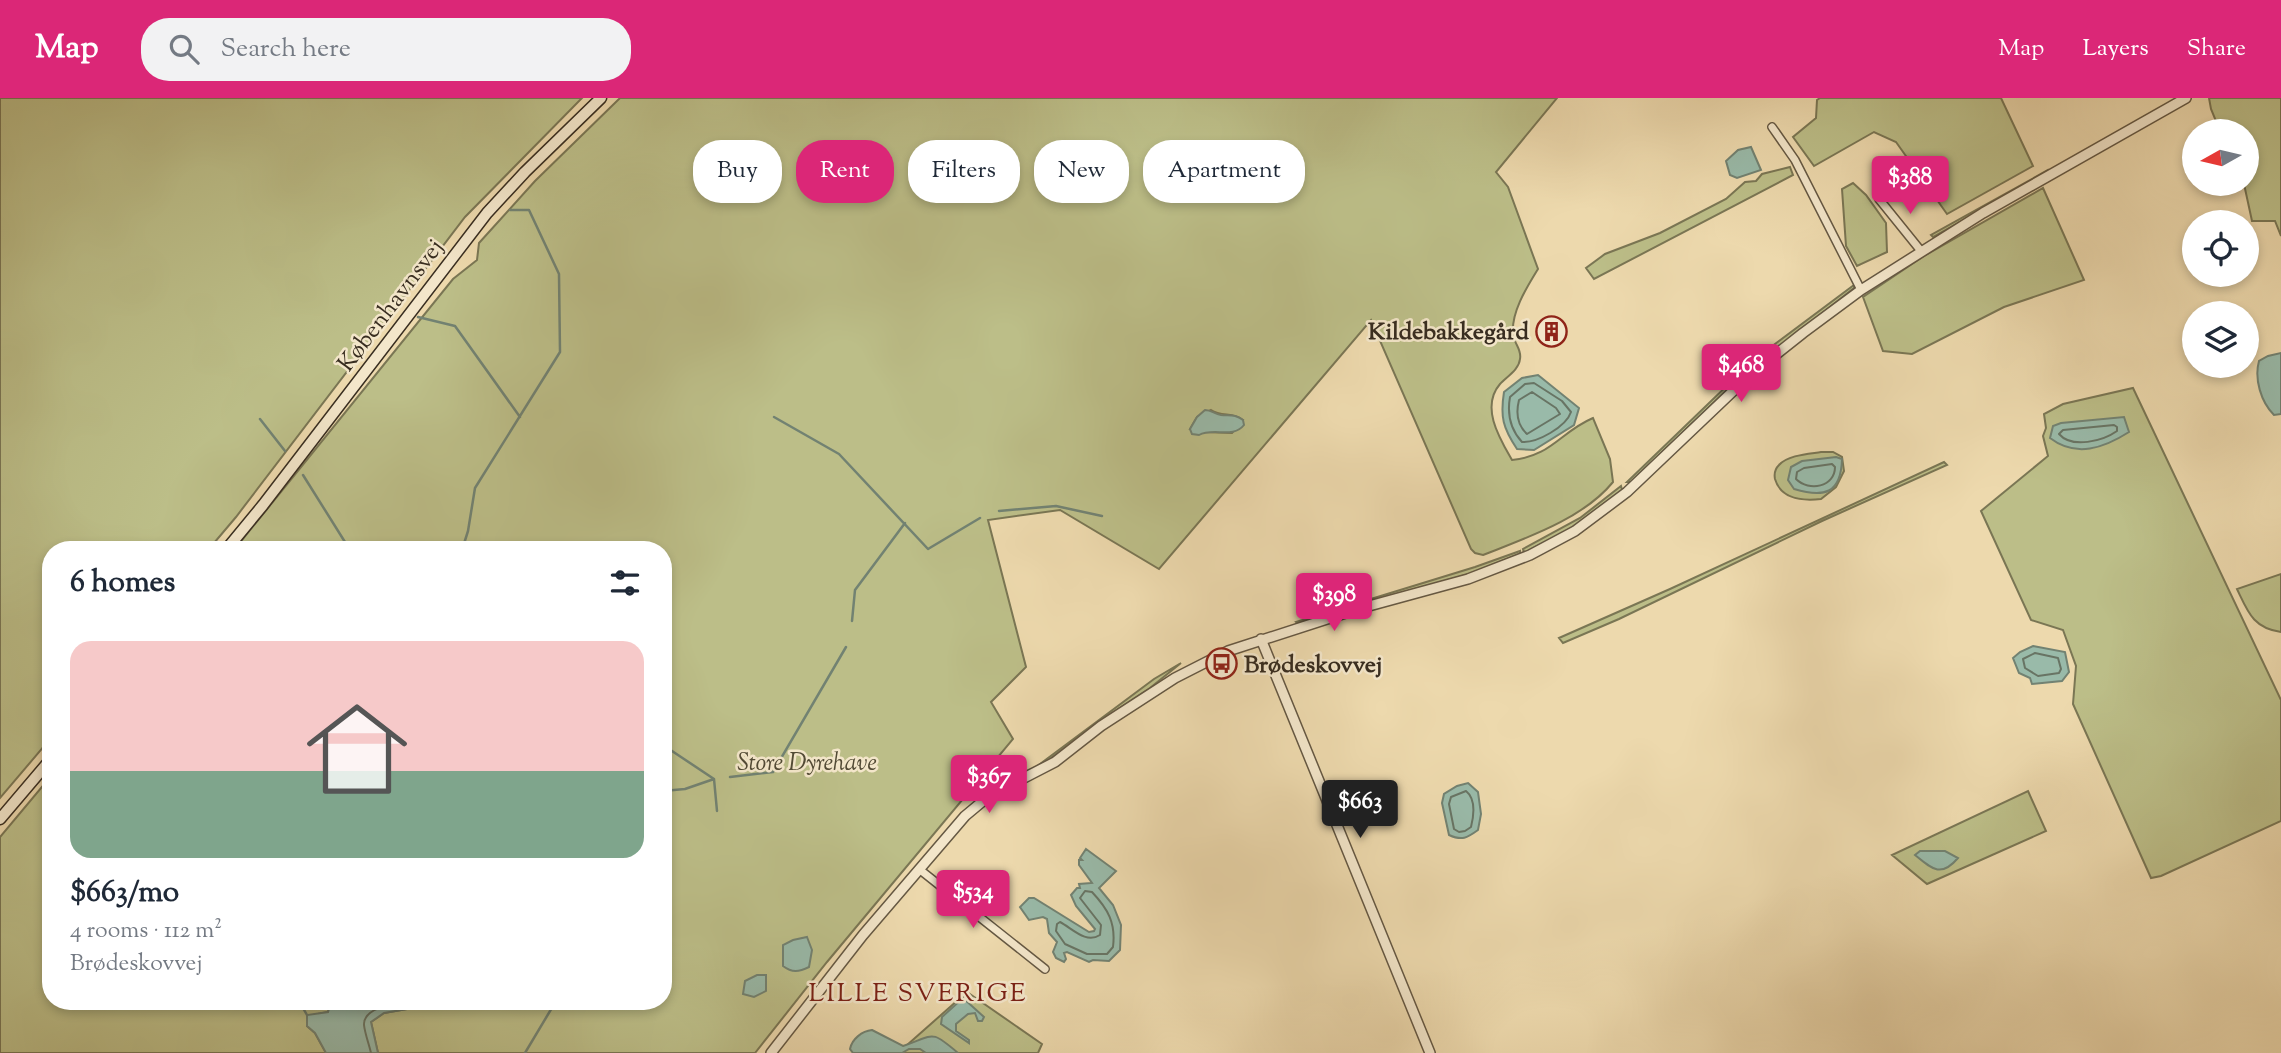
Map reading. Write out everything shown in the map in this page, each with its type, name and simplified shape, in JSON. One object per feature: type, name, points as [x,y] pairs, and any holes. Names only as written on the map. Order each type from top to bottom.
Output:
[{"type":"main road","name":"Københavnsvej","points":[[233,541],[487,213],[601,98]]},
{"type":"main road","points":[[0,819],[42,770]]},
{"type":"street","points":[[774,1052],[858,942],[919,869],[965,816],[989,796],[1055,762],[1101,726],[1175,678],[1228,651],[1468,579],[1530,555],[1574,531],[1627,492],[1750,376],[1861,290],[1921,251],[2186,98]]},
{"type":"street","points":[[1772,127],[1795,160],[1861,290]]},
{"type":"street","points":[[1879,199],[1921,251]]},
{"type":"street","points":[[1261,639],[1430,1053]]},
{"type":"street","points":[[919,869],[1045,968]]},
{"type":"green space","points":[[0,98],[582,98],[465,217],[216,541],[42,541],[42,749],[0,798]]},
{"type":"green space","name":"Store Dyrehave","points":[[620,98],[1557,98],[1496,172],[1508,187],[1538,269],[1521,300],[1513,326],[1520,352],[1519,363],[1494,393],[1492,413],[1498,433],[1512,460],[1526,458],[1547,449],[1593,418],[1610,459],[1613,482],[1586,507],[1553,526],[1483,555],[1475,553],[1371,320],[1159,569],[1060,510],[988,520],[1026,667],[991,702],[1013,739],[827,962],[755,1053],[378,1053],[371,1022],[384,1013],[401,1010],[672,1010],[672,541],[241,541],[453,279],[477,260],[479,243],[535,181]],"holes":[[[1211,410],[1243,420],[1232,433],[1190,429],[1197,417]]]},
{"type":"green space","points":[[2001,98],[2033,166],[1947,214],[1896,142],[1874,132],[1814,166],[1793,137],[1816,118],[1817,100]]},
{"type":"green space","points":[[2209,98],[2281,98],[2281,236],[2275,221],[2259,221],[2259,210],[2250,210],[2247,196],[2259,196],[2259,119],[2215,119]]},
{"type":"green space","points":[[1790,167],[1793,175],[1594,279],[1586,268],[1605,254],[1660,233],[1726,199],[1745,182],[1756,181],[1762,174]]},
{"type":"green space","points":[[2048,170],[2049,172],[1933,237],[1931,235]]},
{"type":"green space","points":[[1853,183],[1866,195],[1886,223],[1887,252],[1857,266],[1846,246],[1842,189]]},
{"type":"green space","points":[[2043,188],[2084,280],[2004,307],[1912,354],[1883,351],[1863,297],[1924,256]]},
{"type":"green space","points":[[1854,285],[1854,288],[1736,381],[1631,482],[1627,482],[1734,379],[1771,347]]},
{"type":"green space","points":[[2133,388],[2281,700],[2281,821],[2161,876],[2151,878],[2073,704],[2076,666],[2063,630],[2031,620],[1981,511],[2048,456],[2043,436],[2046,428],[2044,414],[2063,404]]},
{"type":"green space","points":[[1833,452],[1842,457],[1844,471],[1836,487],[1821,499],[1814,500],[1794,498],[1782,491],[1775,477],[1779,465],[1793,457]]},
{"type":"green space","points":[[1944,462],[1947,465],[1822,521],[1619,619],[1563,643],[1559,638],[1670,589]]},
{"type":"green space","points":[[1621,486],[1622,490],[1601,509],[1524,553],[1523,549],[1580,518]]},
{"type":"green space","points":[[1520,551],[1520,554],[1469,574],[1296,622],[1475,567]]},
{"type":"green space","points":[[2281,574],[2281,632],[2258,623],[2248,612],[2237,589]]},
{"type":"green space","points":[[1181,663],[1037,769],[1036,767],[1154,679]]},
{"type":"green space","points":[[42,787],[42,1010],[329,1010],[307,1016],[307,1026],[315,1033],[326,1053],[0,1053],[0,837]]},
{"type":"green space","points":[[2028,791],[2046,831],[1927,884],[1892,855]]},
{"type":"green space","points":[[967,992],[1042,1044],[1038,1053],[898,1053]]},
{"type":"water","points":[[1751,147],[1761,170],[1737,178],[1730,175],[1726,161],[1738,150]]},
{"type":"water","points":[[2281,353],[2281,414],[2274,415],[2265,404],[2260,390],[2259,361]]},
{"type":"water","points":[[1538,375],[1579,408],[1574,425],[1534,450],[1517,449],[1504,422],[1504,392],[1522,378]]},
{"type":"water","points":[[1205,410],[1237,417],[1243,420],[1244,425],[1229,432],[1192,434],[1190,429]]},
{"type":"water","points":[[2124,417],[2129,432],[2100,446],[2070,448],[2050,438],[2053,426],[2061,423]]},
{"type":"water","points":[[1836,457],[1842,459],[1841,471],[1838,480],[1829,490],[1822,493],[1805,492],[1794,489],[1788,480],[1791,467],[1802,461]]},
{"type":"water","points":[[2033,646],[2065,652],[2069,672],[2062,681],[2032,684],[2030,678],[2019,673],[2013,658]]},
{"type":"water","points":[[1468,783],[1478,792],[1481,814],[1478,830],[1467,837],[1457,838],[1449,835],[1442,803],[1444,794]]},
{"type":"water","points":[[1086,849],[1116,871],[1099,888],[1113,905],[1121,925],[1120,950],[1109,961],[1089,962],[1067,952],[1064,953],[1064,962],[1056,958],[1053,952],[1057,942],[1049,933],[1047,919],[1043,917],[1029,920],[1020,907],[1029,898],[1034,898],[1089,932],[1094,931],[1071,895],[1080,888],[1079,884],[1092,883],[1079,865]]},
{"type":"water","points":[[1920,851],[1945,851],[1958,858],[1941,870],[1926,864],[1915,855]]},
{"type":"water","points":[[807,937],[812,950],[809,967],[796,971],[783,966],[783,945]]},
{"type":"water","points":[[757,975],[766,975],[766,991],[754,997],[743,994],[745,981]]},
{"type":"water","points":[[963,998],[984,1017],[982,1021],[978,1021],[975,1013],[968,1014],[956,1024],[956,1031],[969,1040],[969,1043],[941,1024],[942,1017]]},
{"type":"water","points":[[401,1010],[384,1013],[371,1022],[378,1053],[326,1053],[315,1033],[307,1026],[307,1015]]},
{"type":"water","points":[[872,1030],[903,1046],[927,1037],[937,1037],[958,1053],[926,1053],[920,1049],[909,1049],[902,1053],[853,1053],[850,1049],[855,1039]]},
{"type":"waterway","points":[[465,541],[475,488],[560,352],[559,274],[529,210],[510,210]]},
{"type":"waterway","points":[[418,317],[455,326],[520,417]]},
{"type":"waterway","points":[[774,417],[839,454],[928,549],[980,518]]},
{"type":"waterway","points":[[260,419],[285,451]]},
{"type":"waterway","points":[[303,475],[344,541]]},
{"type":"waterway","points":[[999,511],[1056,506],[1102,516]]},
{"type":"waterway","points":[[852,621],[855,590],[905,523]]},
{"type":"waterway","points":[[730,777],[773,772],[846,647]]},
{"type":"waterway","points":[[672,751],[714,779]]},
{"type":"waterway","points":[[714,779],[717,811]]},
{"type":"waterway","points":[[672,790],[685,789],[714,779]]},
{"type":"waterway","points":[[304,1010],[307,1015]]},
{"type":"waterway","points":[[525,1053],[551,1010]]},
{"type":"place","name":"Kildebakkegård","points":[[1552,331]]},
{"type":"place","name":"Brødeskovvej","points":[[1221,664]]},
{"type":"district","name":"LILLE SVERIGE","points":[[918,992]]}]
